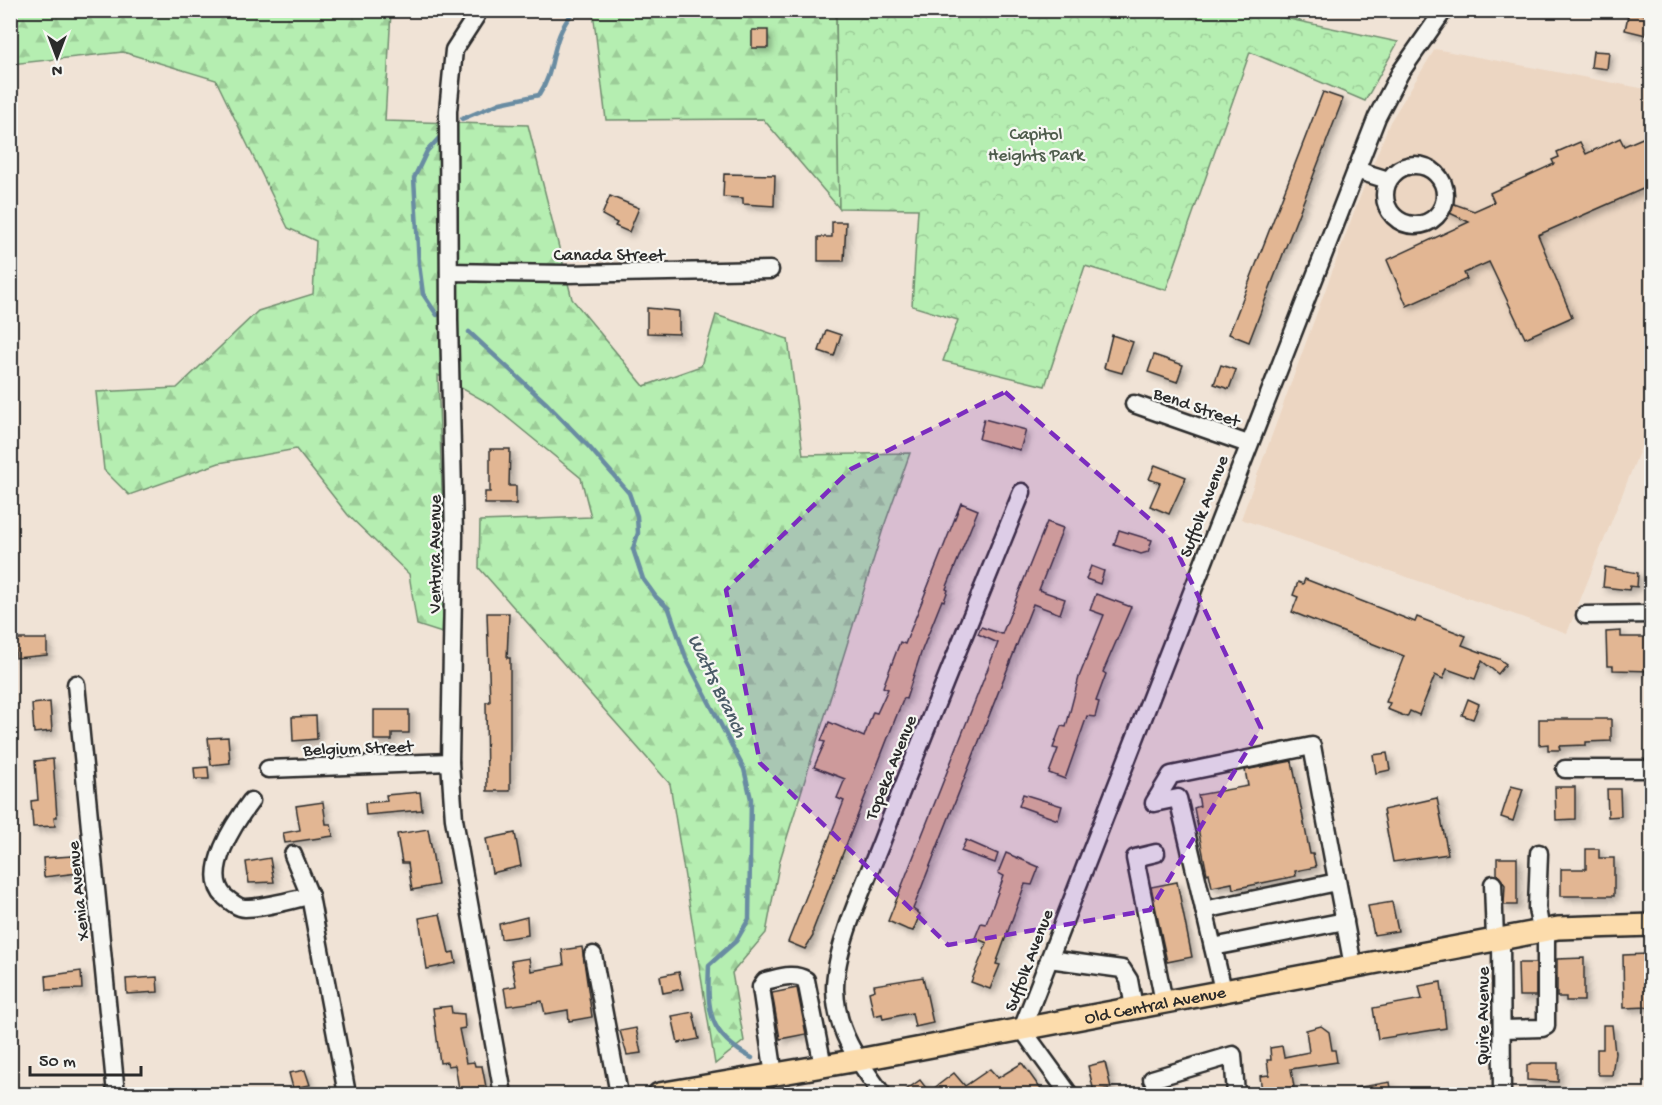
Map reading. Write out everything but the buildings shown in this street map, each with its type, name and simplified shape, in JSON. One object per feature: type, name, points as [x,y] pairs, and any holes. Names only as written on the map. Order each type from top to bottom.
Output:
[{"type":"main road","name":"Old Central Avenue","points":[[659,1095],[858,1060],[1498,938],[1591,925],[1652,925]]},
{"type":"street","name":"Suffolk Avenue","points":[[1022,1029],[1356,170],[1387,96],[1400,73],[1444,10]]},
{"type":"street","name":"Ventura Avenue","points":[[476,16],[458,41],[452,62],[448,111],[454,535],[450,762],[454,819],[502,1095]]},
{"type":"street","points":[[1356,170],[1388,180]]},
{"type":"street","name":"Canada Street","points":[[449,272],[566,274],[770,270]]},
{"type":"street","name":"Bend Street","points":[[1134,404],[1248,444]]},
{"type":"street","name":"Topeka Avenue","points":[[882,1095],[846,1041],[836,1005],[836,981],[840,956],[897,802],[1022,492]]},
{"type":"street","points":[[1585,615],[1652,614]]},
{"type":"street","name":"Xenia Avenue","points":[[76,684],[116,1095]]},
{"type":"street","points":[[1223,990],[1178,798],[1154,803],[1171,775],[1312,746],[1353,966]]},
{"type":"street","name":"Belgium Street","points":[[268,769],[450,762]]},
{"type":"street","points":[[1566,769],[1652,770]]},
{"type":"street","points":[[251,801],[231,828],[222,846],[219,865],[222,894],[231,903],[244,908],[310,896]]},
{"type":"street","points":[[1156,853],[1135,858],[1164,1002]]},
{"type":"street","points":[[1502,1029],[1546,1026],[1543,931],[1537,908],[1539,853]]},
{"type":"street","points":[[293,855],[310,896],[347,1095]]},
{"type":"street","points":[[1204,910],[1337,882]]},
{"type":"street","name":"Quire Avenue","points":[[1493,884],[1502,1029],[1502,1095]]},
{"type":"street","points":[[1213,947],[1344,921]]},
{"type":"street","points":[[593,955],[619,1095]]},
{"type":"street","points":[[1049,959],[1122,969],[1129,981],[1134,1007]]},
{"type":"street","points":[[774,1075],[761,987],[765,981],[791,975],[806,980],[823,1066]]},
{"type":"street","points":[[1022,1029],[1069,1095]]},
{"type":"street","points":[[1152,1079],[1233,1055],[1236,1095]]},
{"type":"highlighted area","points":[[1005,392],[1170,537],[1261,728],[1150,910],[948,945],[760,763],[726,590],[851,469]]},
{"type":"shaded area","points":[[1435,49],[1651,90],[1651,422],[1567,633],[1241,519],[1354,212],[1390,122]]},
{"type":"green space","points":[[10,11],[391,11],[385,121],[528,125],[572,299],[644,386],[701,366],[716,315],[788,339],[803,455],[910,453],[883,529],[780,860],[766,933],[732,973],[744,1041],[715,1064],[670,784],[479,568],[480,521],[591,517],[581,478],[492,405],[438,375],[445,574],[442,633],[417,625],[409,574],[348,515],[296,449],[219,463],[129,495],[104,470],[96,392],[177,388],[258,311],[313,294],[316,241],[288,228],[216,80],[123,52],[11,64]]},
{"type":"green space","points":[[593,11],[836,11],[839,208],[763,119],[606,120]]},
{"type":"green space","name":"Capitol Heights Park","points":[[836,11],[1251,11],[1398,42],[1365,101],[1250,52],[1166,290],[1085,266],[1045,386],[943,361],[958,320],[912,306],[918,209],[839,208]]},
{"type":"green space","points":[[1251,11],[1302,11],[1299,21]]},
{"type":"waterway","name":"Watts Branch","points":[[462,119],[500,103],[539,95],[549,74],[561,32],[575,10]]},
{"type":"waterway","name":"Watts Branch","points":[[437,315],[423,294],[414,178],[427,151],[439,138]]},
{"type":"waterway","name":"Watts Branch","points":[[469,332],[547,404],[590,448],[629,493],[637,516],[638,533],[633,549],[643,579],[656,597],[669,609],[686,658],[744,769],[751,799],[749,919],[736,941],[709,965],[709,996],[713,1020],[719,1031],[726,1040],[752,1058]]}]
